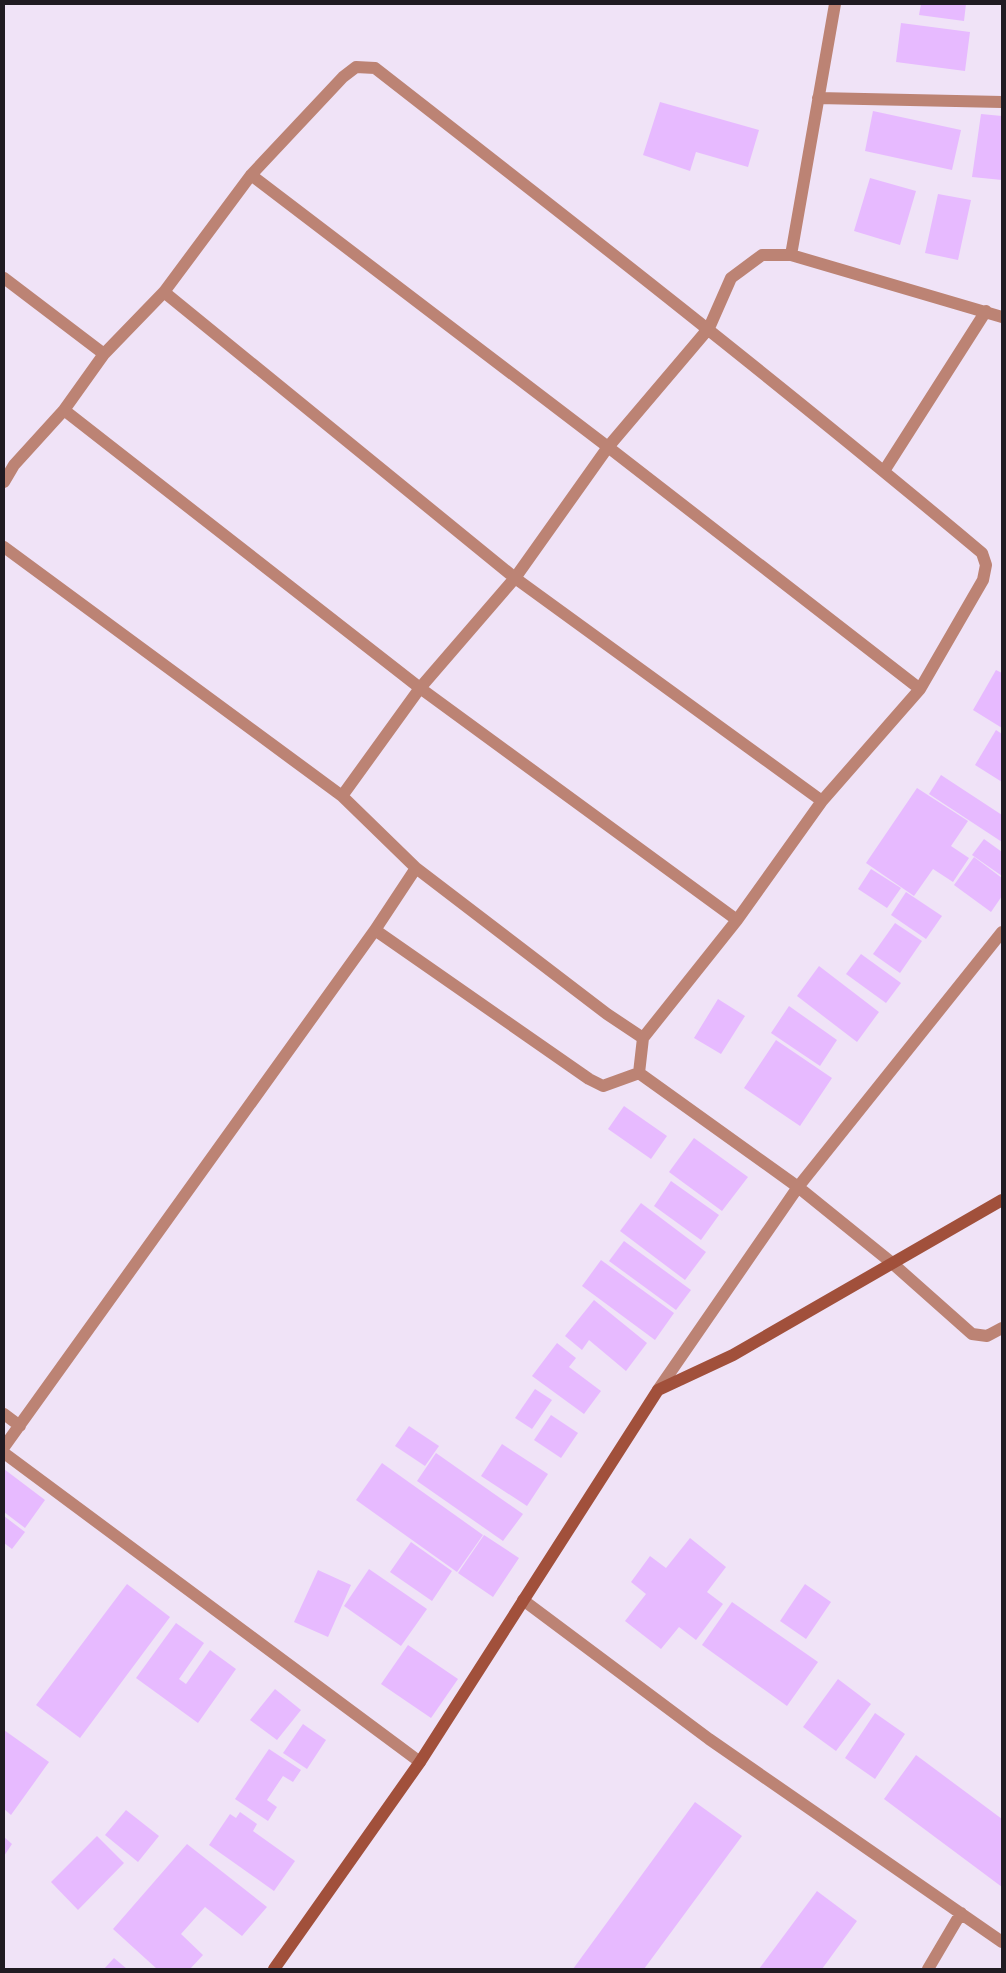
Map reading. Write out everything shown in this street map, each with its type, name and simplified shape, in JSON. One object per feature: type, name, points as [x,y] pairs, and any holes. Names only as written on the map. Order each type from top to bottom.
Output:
[{"type":"street","points":[[791,255],[835,4]]},
{"type":"street","points":[[4,482],[14,465],[64,410],[104,354],[164,292],[251,175],[342,77],[356,66],[375,68],[709,328],[884,470],[982,553],[986,565],[982,580],[920,689],[822,801],[737,920],[642,1038],[640,1073]]},
{"type":"street","points":[[818,98],[1002,102]]},
{"type":"street","points":[[251,175],[608,447],[920,689]]},
{"type":"street","points":[[342,796],[420,688],[515,578],[608,447],[709,328],[731,278],[762,256],[791,255],[1002,316]]},
{"type":"street","points":[[4,278],[104,354]]},
{"type":"street","points":[[164,292],[515,578],[822,801]]},
{"type":"street","points":[[884,470],[986,311]]},
{"type":"street","points":[[64,410],[420,688],[737,920]]},
{"type":"street","points":[[4,457],[14,465]]},
{"type":"street","points":[[4,548],[342,796],[416,868],[607,1014],[642,1038]]},
{"type":"street","points":[[4,1447],[375,930],[416,868]]},
{"type":"street","points":[[375,930],[589,1079],[602,1086],[640,1073]]},
{"type":"street","points":[[274,1969],[420,1762],[658,1390],[798,1187],[1002,932]]},
{"type":"street","points":[[640,1073],[798,1187],[892,1263],[972,1334],[987,1336],[1002,1328]]},
{"type":"street","points":[[658,1390],[733,1355],[1002,1200]]},
{"type":"street","points":[[4,1414],[20,1426]]},
{"type":"street","points":[[4,1453],[420,1762]]},
{"type":"street","points":[[524,1600],[709,1739],[1002,1942]]},
{"type":"street","points":[[928,1969],[961,1913]]},
{"type":"building","points":[[921,4],[966,4],[964,21],[919,15]]},
{"type":"building","points":[[901,23],[970,32],[965,71],[896,62]]},
{"type":"building","points":[[660,102],[759,130],[748,167],[696,152],[690,171],[643,155]]},
{"type":"building","points":[[873,111],[961,130],[952,170],[865,151]]},
{"type":"building","points":[[981,114],[1002,116],[1002,180],[972,177]]},
{"type":"building","points":[[870,178],[916,191],[900,245],[854,231]]},
{"type":"building","points":[[938,194],[971,200],[958,260],[925,253]]},
{"type":"building","points":[[996,670],[1002,673],[1002,728],[973,710]]},
{"type":"building","points":[[996,730],[1002,734],[1002,782],[975,765]]},
{"type":"building","points":[[941,775],[1002,815],[1002,842],[929,794]]},
{"type":"building","points":[[917,788],[968,821],[951,846],[969,858],[953,882],[933,869],[914,896],[866,863]]},
{"type":"building","points":[[984,839],[1002,852],[1002,876],[972,855]]},
{"type":"building","points":[[974,857],[1002,878],[1002,896],[991,912],[954,885]]},
{"type":"building","points":[[871,869],[901,888],[887,908],[858,889]]},
{"type":"building","points":[[906,892],[942,916],[926,939],[891,915]]},
{"type":"building","points":[[895,923],[922,941],[900,973],[873,954]]},
{"type":"building","points":[[861,954],[901,983],[886,1003],[846,974]]},
{"type":"building","points":[[819,966],[879,1012],[857,1042],[797,996]]},
{"type":"building","points":[[718,999],[745,1016],[721,1054],[694,1038]]},
{"type":"building","points":[[789,1006],[837,1040],[820,1066],[771,1033]]},
{"type":"building","points":[[776,1040],[832,1078],[800,1126],[744,1088]]},
{"type":"building","points":[[624,1106],[667,1136],[651,1159],[608,1129]]},
{"type":"building","points":[[694,1138],[748,1177],[722,1211],[669,1172]]},
{"type":"building","points":[[671,1181],[719,1215],[701,1240],[654,1206]]},
{"type":"building","points":[[641,1203],[706,1252],[685,1280],[620,1231]]},
{"type":"building","points":[[624,1241],[691,1290],[676,1310],[609,1261]]},
{"type":"building","points":[[601,1260],[674,1313],[655,1340],[582,1286]]},
{"type":"building","points":[[594,1300],[647,1343],[626,1371],[589,1340],[582,1350],[565,1336]]},
{"type":"building","points":[[557,1343],[576,1358],[569,1367],[601,1391],[584,1414],[532,1376]]},
{"type":"building","points":[[535,1389],[552,1400],[532,1429],[515,1418]]},
{"type":"building","points":[[551,1415],[578,1433],[561,1458],[534,1440]]},
{"type":"building","points":[[409,1426],[439,1446],[425,1466],[395,1446]]},
{"type":"building","points":[[502,1444],[548,1474],[527,1506],[481,1476]]},
{"type":"building","points":[[436,1453],[523,1514],[503,1541],[417,1481]]},
{"type":"building","points":[[382,1463],[483,1535],[457,1572],[356,1500]]},
{"type":"building","points":[[4,1469],[45,1500],[25,1528],[4,1512]]},
{"type":"building","points":[[4,1516],[25,1532],[12,1549],[4,1543]]},
{"type":"building","points":[[484,1535],[519,1558],[493,1597],[458,1573]]},
{"type":"building","points":[[690,1538],[726,1567],[707,1592],[723,1604],[696,1640],[679,1627],[661,1649],[625,1621],[646,1594],[631,1582],[650,1556],[666,1568]]},
{"type":"building","points":[[411,1542],[452,1571],[432,1601],[390,1572]]},
{"type":"building","points":[[369,1569],[427,1609],[401,1646],[344,1606]]},
{"type":"building","points":[[318,1570],[351,1585],[328,1637],[294,1622]]},
{"type":"building","points":[[127,1584],[170,1617],[80,1738],[36,1705]]},
{"type":"building","points":[[805,1584],[831,1602],[806,1639],[780,1621]]},
{"type":"building","points":[[732,1602],[818,1662],[787,1706],[702,1645]]},
{"type":"building","points":[[176,1623],[204,1643],[179,1679],[186,1684],[210,1650],[236,1669],[198,1723],[136,1678]]},
{"type":"building","points":[[408,1645],[458,1679],[431,1718],[381,1684]]},
{"type":"building","points":[[838,1679],[871,1704],[836,1751],[803,1727]]},
{"type":"building","points":[[275,1689],[301,1710],[277,1740],[250,1720]]},
{"type":"building","points":[[875,1713],[905,1734],[875,1779],[845,1758]]},
{"type":"building","points":[[303,1724],[326,1740],[307,1769],[283,1753]]},
{"type":"building","points":[[4,1730],[49,1762],[11,1815],[4,1809]]},
{"type":"building","points":[[269,1749],[301,1770],[293,1782],[283,1776],[267,1800],[277,1807],[268,1821],[235,1799]]},
{"type":"building","points":[[916,1755],[1002,1819],[1002,1887],[884,1799]]},
{"type":"building","points":[[695,1802],[742,1836],[644,1969],[573,1969]]},
{"type":"building","points":[[126,1810],[159,1836],[138,1862],[105,1835]]},
{"type":"building","points":[[240,1812],[257,1824],[253,1831],[295,1861],[274,1891],[209,1845],[230,1814],[236,1818]]},
{"type":"building","points":[[97,1836],[124,1863],[78,1910],[51,1882]]},
{"type":"building","points":[[4,1837],[12,1844],[4,1856]]},
{"type":"building","points":[[187,1844],[267,1907],[242,1936],[205,1907],[181,1934],[203,1955],[190,1969],[157,1969],[113,1929]]},
{"type":"building","points":[[817,1891],[857,1921],[822,1969],[759,1969]]},
{"type":"building","points":[[114,1958],[127,1969],[104,1969]]}]
